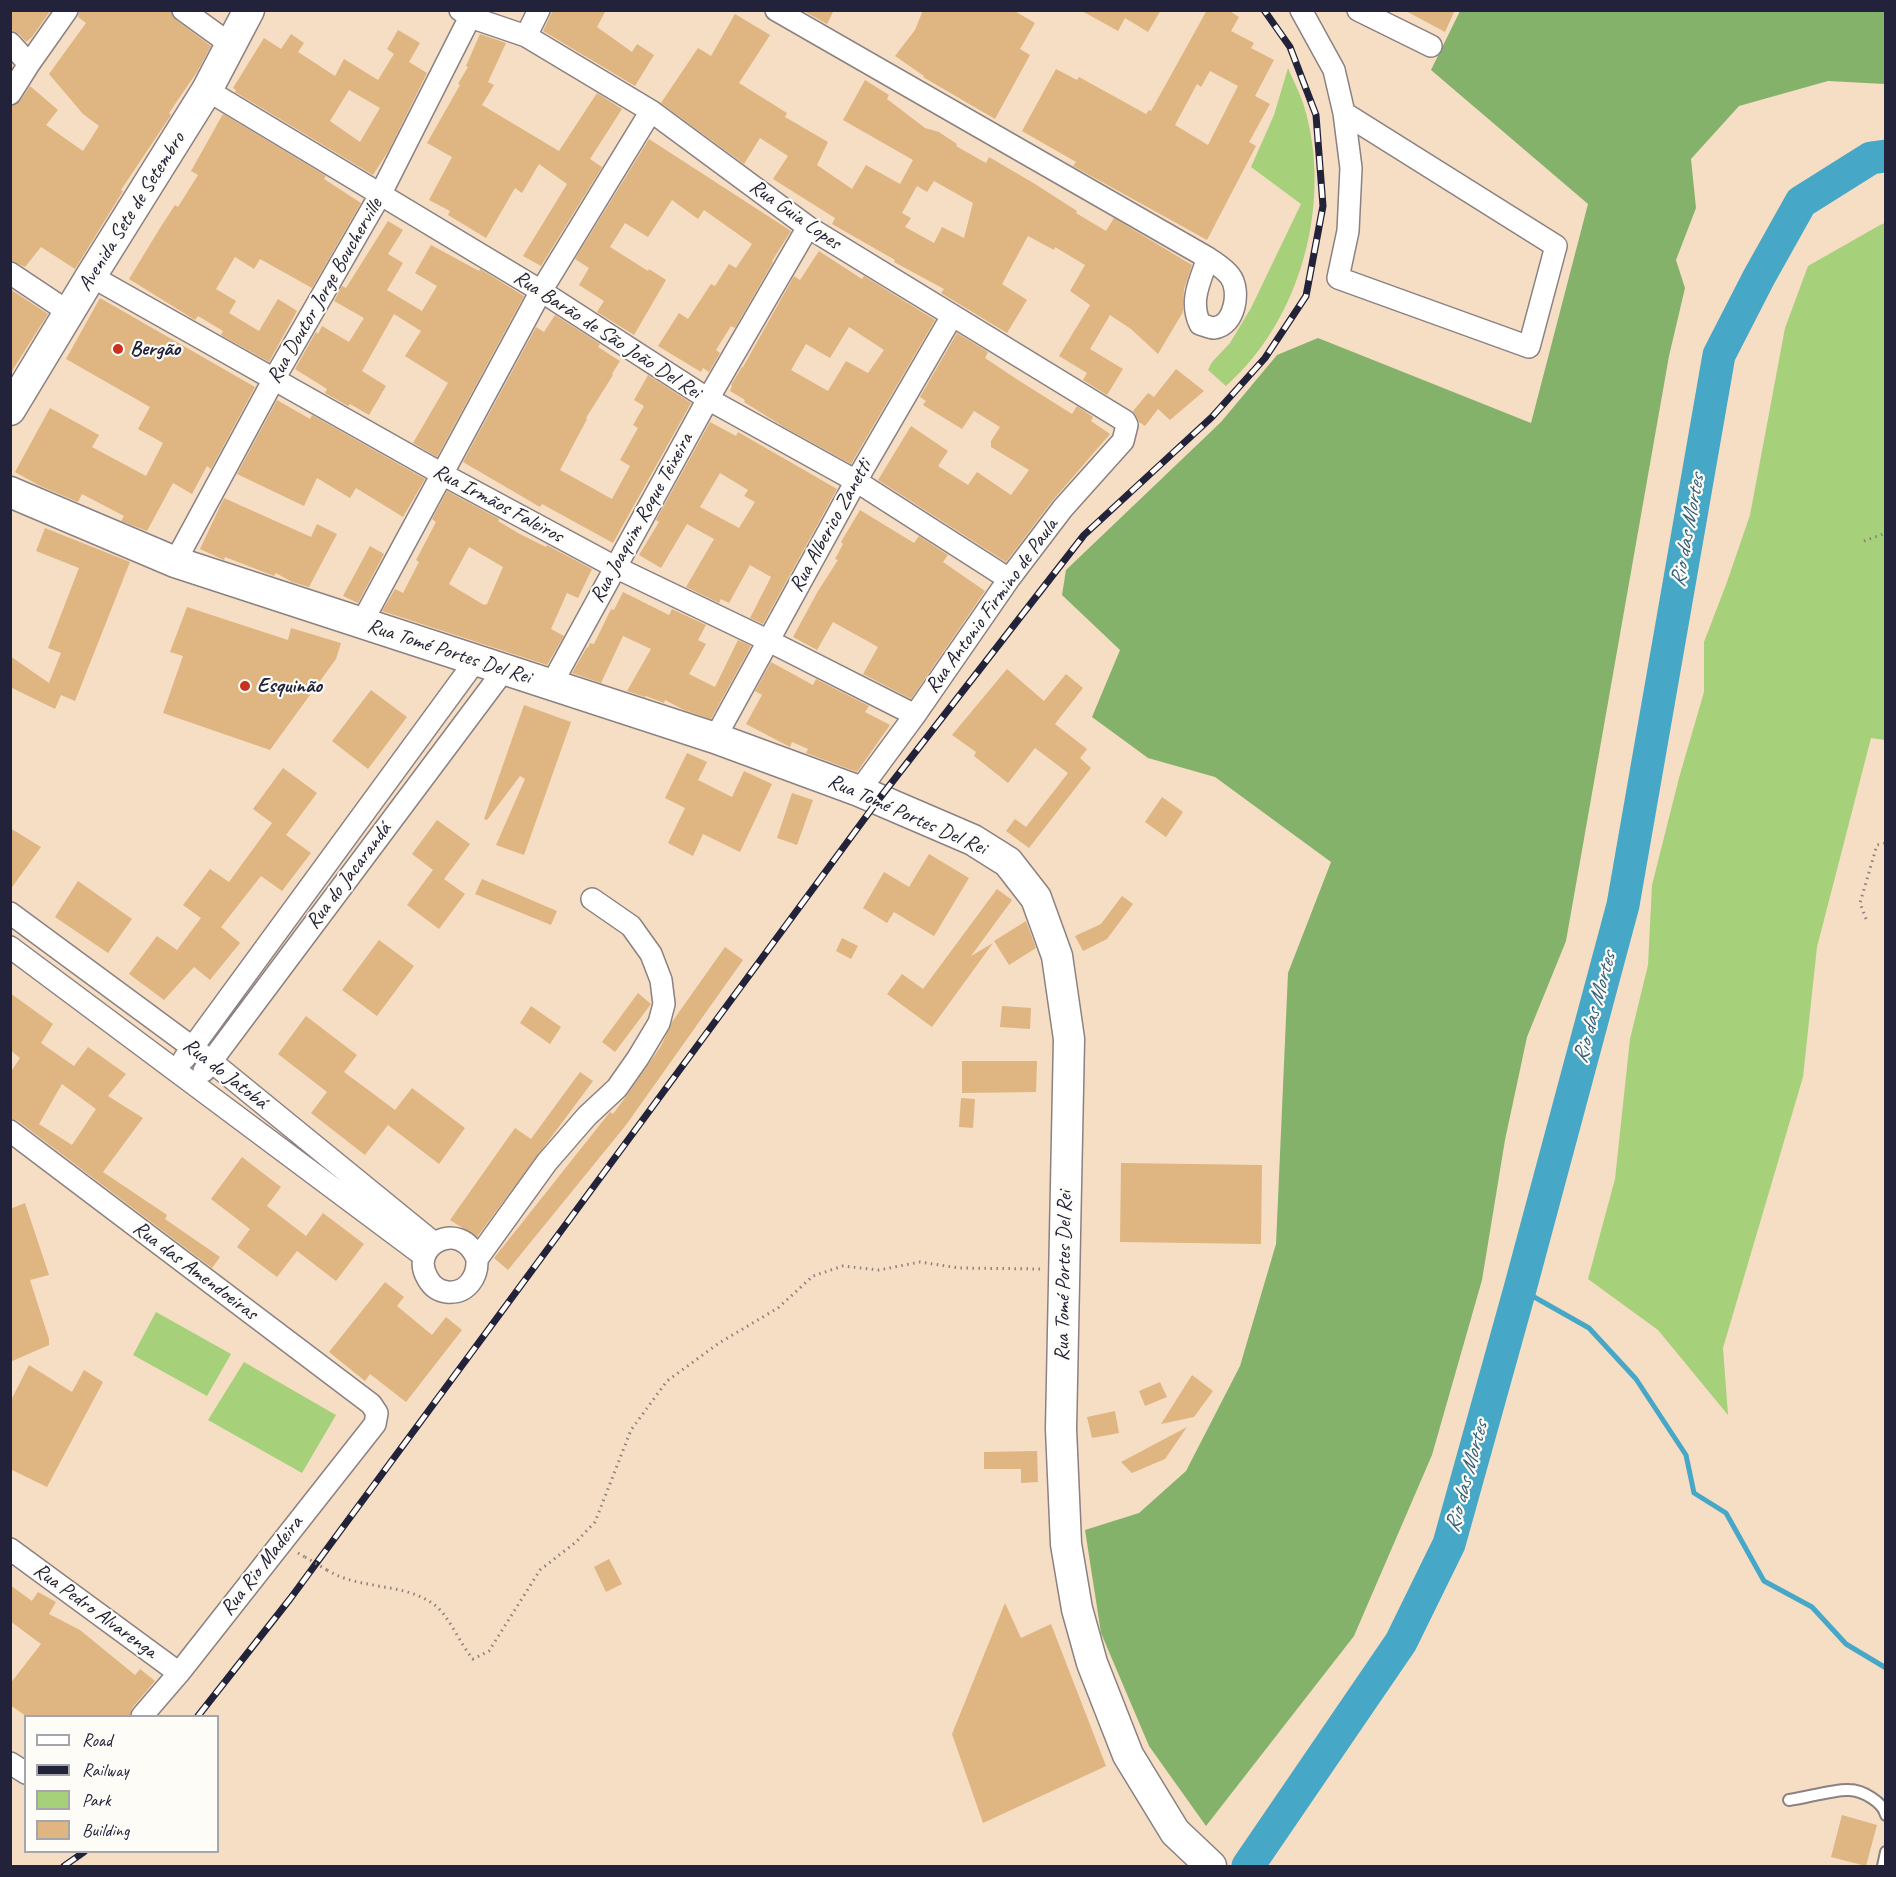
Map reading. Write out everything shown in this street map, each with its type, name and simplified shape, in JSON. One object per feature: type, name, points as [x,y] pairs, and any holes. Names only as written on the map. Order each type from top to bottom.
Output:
[{"type":"main road","name":"Avenida Sete de Setembro","points":[[10,410],[207,90],[249,10]]},
{"type":"main road","name":"Rua Tomé Portes Del Rei","points":[[10,492],[175,562],[715,738],[859,790],[973,840],[1008,862],[1036,898],[1057,956],[1069,1040],[1061,1429],[1066,1544],[1077,1609],[1092,1663],[1128,1755],[1175,1832],[1211,1866]]},
{"type":"street","points":[[10,94],[67,10]]},
{"type":"street","points":[[183,10],[230,44]]},
{"type":"street","points":[[526,36],[539,10]]},
{"type":"street","points":[[776,10],[1208,258]]},
{"type":"street","points":[[1301,10],[1334,70],[1344,113],[1351,168],[1348,231],[1338,278],[1529,347],[1556,246],[1344,113]]},
{"type":"street","points":[[1358,10],[1431,46]]},
{"type":"street","name":"Rua Guia Lopes","points":[[465,14],[526,36],[651,111],[808,227],[1118,415],[1127,426]]},
{"type":"street","name":"Rua Doutor Jorge Boucherville","points":[[175,562],[274,379],[380,195],[465,14]]},
{"type":"street","points":[[10,43],[29,64]]},
{"type":"street","name":"Rua Barão de São João Del Rei","points":[[207,90],[541,291],[708,399],[856,481],[1009,579]]},
{"type":"street","points":[[361,624],[541,291],[651,111]]},
{"type":"street","name":"Rua Joaquim Roque Teixeira","points":[[551,685],[708,399],[808,227]]},
{"type":"street","points":[[10,273],[70,313]]},
{"type":"street","name":"Rua Irmãos Faleiros","points":[[91,276],[442,474],[615,567],[915,715]]},
{"type":"street","name":"Rua Alberico Zanetti","points":[[715,738],[856,481],[952,316]]},
{"type":"street","name":"Rua Antonio Firmino de Paula","points":[[859,790],[915,715],[1009,579],[1063,508],[1123,441],[1127,426]]},
{"type":"street","name":"Rua do Jacarandá","points":[[176,1070],[476,660]]},
{"type":"street","name":"Rua do Jacarandá","points":[[194,1083],[504,670]]},
{"type":"street","points":[[361,818],[380,833]]},
{"type":"street","points":[[477,1259],[547,1162],[587,1116],[617,1088],[659,1023],[664,1004],[661,980],[651,954],[631,926],[592,899]]},
{"type":"street","points":[[297,905],[315,920]]},
{"type":"street","name":"Rua do Jatobá","points":[[10,913],[212,1062],[429,1250]]},
{"type":"street","name":"Rua do Jatobá","points":[[10,947],[176,1070],[429,1250]]},
{"type":"street","name":"Rua das Amendoeiras","points":[[10,1131],[371,1404],[377,1413]]},
{"type":"street","points":[[451,1237],[468,1244],[477,1259],[477,1268],[470,1284],[462,1290],[444,1292],[436,1288],[425,1274],[429,1250],[451,1237]]},
{"type":"street","name":"Rua Rio Madeira","points":[[143,1715],[179,1673],[375,1424],[377,1413]]},
{"type":"street","name":"Rua Pedro Alvarenga","points":[[10,1549],[179,1673]]},
{"type":"street","points":[[10,1763],[24,1772]]},
{"type":"lane","points":[[1789,1800],[1850,1790],[1873,1798],[1886,1815]]},
{"type":"lane","points":[[1882,1866],[1886,1852]]},
{"type":"path","points":[[1864,541],[1886,533]]},
{"type":"path","points":[[1866,919],[1860,903],[1877,845],[1886,843]]},
{"type":"path","points":[[305,1557],[333,1574],[369,1584],[397,1587],[434,1604],[451,1626],[462,1648],[473,1659],[489,1651],[540,1570],[576,1542],[595,1522],[631,1430],[667,1381],[719,1343],[778,1308],[813,1276],[843,1266],[879,1270],[920,1262],[959,1268],[1064,1269]]},
{"type":"green space","points":[[1460,11],[1885,11],[1885,84],[1828,81],[1739,106],[1691,159],[1696,208],[1676,260],[1685,288],[1669,356],[1566,941],[1527,1037],[1505,1140],[1482,1280],[1432,1455],[1354,1636],[1206,1826],[1149,1746],[1101,1633],[1085,1530],[1139,1513],[1186,1471],[1240,1366],[1276,1244],[1288,973],[1331,862],[1215,777],[1148,758],[1092,717],[1120,650],[1062,595],[1066,570],[1221,422],[1277,355],[1318,338],[1531,423],[1588,204],[1431,70]]},
{"type":"green space","points":[[1288,68],[1304,106],[1312,143],[1315,181],[1312,219],[1304,257],[1291,294],[1274,328],[1252,359],[1226,386],[1208,370],[1212,362],[1230,343],[1251,308],[1301,204],[1251,167],[1274,115]]},
{"type":"green space","points":[[1885,223],[1885,740],[1871,738],[1817,947],[1803,1077],[1723,1348],[1728,1415],[1658,1330],[1588,1279],[1615,1179],[1630,1039],[1648,965],[1652,885],[1704,692],[1704,642],[1750,515],[1785,328],[1808,266]]},
{"type":"green space","points":[[156,1312],[231,1354],[207,1396],[133,1355]]},
{"type":"green space","points":[[244,1362],[336,1415],[302,1473],[208,1420]]},
{"type":"building","points":[[10,10],[51,10],[26,42],[10,29]]},
{"type":"building","points":[[80,10],[171,10],[176,20],[211,46],[197,72],[169,113],[171,115],[121,190],[123,191],[75,269],[41,247],[25,267],[10,260],[10,107],[20,101],[30,86],[58,110],[46,125],[83,151],[99,126],[83,114],[49,74],[86,23],[78,17]]},
{"type":"building","points":[[553,10],[606,10],[597,27],[632,52],[637,44],[654,55],[635,86],[543,31]]},
{"type":"building","points":[[802,10],[834,10],[827,24]]},
{"type":"building","points":[[923,10],[1013,10],[1035,23],[1020,49],[1030,55],[995,119],[923,77],[895,56],[915,30]]},
{"type":"building","points":[[1080,10],[1161,10],[1148,32],[1125,18],[1118,31]]},
{"type":"building","points":[[1207,10],[1228,10],[1239,17],[1231,31],[1254,43],[1251,48],[1274,60],[1255,96],[1270,104],[1249,142],[1256,146],[1207,240],[1073,166],[1076,162],[1022,131],[1056,69],[1077,80],[1079,77],[1146,114],[1149,110],[1151,111]],"holes":[[[1210,71],[1238,86],[1208,145],[1175,125],[1197,84],[1201,87]]]},
{"type":"building","points":[[1404,10],[1455,10],[1445,32]]},
{"type":"building","points":[[735,14],[770,35],[739,83],[787,113],[785,117],[828,142],[817,165],[852,189],[866,165],[900,184],[913,160],[843,120],[865,80],[889,95],[887,99],[925,128],[939,132],[957,144],[956,146],[986,163],[989,157],[1106,231],[1114,218],[1192,265],[1184,289],[1183,312],[1158,354],[1131,329],[1110,315],[1090,349],[1123,369],[1107,395],[1083,380],[1087,373],[1059,356],[1090,305],[1070,291],[1085,265],[1055,247],[1054,250],[1028,236],[1002,284],[1027,300],[1007,333],[941,293],[944,289],[832,224],[835,218],[773,179],[788,156],[760,138],[744,164],[661,103],[698,48],[711,56]],"holes":[[[934,181],[973,203],[964,238],[942,227],[934,243],[905,227],[911,218],[902,213],[917,186],[927,192]]]},
{"type":"building","points":[[398,30],[420,43],[409,62],[427,73],[389,150],[373,175],[235,92],[233,88],[264,38],[281,49],[291,34],[304,43],[298,52],[335,76],[344,59],[378,80],[394,54],[387,49]],"holes":[[[349,90],[380,108],[360,142],[330,121]]]},
{"type":"building","points":[[480,34],[506,43],[488,82],[494,85],[482,105],[559,151],[597,93],[622,109],[590,159],[602,167],[541,266],[523,256],[567,184],[539,164],[522,193],[515,188],[486,238],[448,215],[450,211],[429,200],[452,157],[427,143],[460,85],[458,84],[468,67],[466,66]]},
{"type":"building","points":[[223,114],[326,176],[324,179],[361,203],[312,288],[260,259],[254,269],[235,257],[216,289],[236,301],[229,313],[259,331],[278,299],[297,311],[269,362],[221,335],[223,331],[198,316],[195,320],[129,279],[175,205],[178,207],[198,175],[191,171]]},
{"type":"building","points":[[649,139],[791,231],[735,328],[731,326],[716,350],[720,353],[709,372],[703,368],[701,372],[658,346],[679,313],[688,319],[711,284],[715,286],[729,264],[736,268],[752,244],[704,210],[698,219],[672,200],[648,237],[625,223],[610,247],[666,280],[634,335],[597,312],[604,301],[579,285],[589,268],[575,259]]},
{"type":"building","points":[[388,221],[403,230],[388,254],[403,263],[387,290],[422,311],[437,286],[415,273],[431,245],[479,271],[480,269],[524,296],[437,457],[413,443],[448,383],[405,356],[421,331],[394,314],[362,371],[386,386],[369,415],[325,393],[327,389],[295,369],[316,332],[318,334],[322,326],[349,342],[364,318],[334,301],[342,286],[346,288]]},
{"type":"building","points":[[819,251],[862,279],[864,276],[935,320],[851,464],[784,427],[730,391],[731,385],[794,276],[800,280]],"holes":[[[849,327],[884,350],[868,373],[846,361],[828,391],[791,370],[806,344],[830,358]]]},
{"type":"building","points":[[10,289],[48,314],[10,374]]},
{"type":"building","points":[[100,298],[255,387],[211,469],[207,466],[192,494],[173,483],[147,531],[121,521],[124,516],[82,494],[78,502],[40,486],[15,472],[50,408],[99,435],[92,447],[146,476],[163,443],[138,429],[150,407],[66,359]]},
{"type":"building","points":[[555,315],[600,344],[598,347],[620,361],[586,418],[560,470],[612,499],[630,466],[620,460],[638,428],[633,425],[644,406],[634,400],[648,375],[691,403],[613,543],[542,504],[540,507],[463,462],[536,327],[544,332]]},
{"type":"building","points":[[957,333],[988,352],[985,358],[1018,380],[1072,414],[1077,406],[1093,417],[1091,421],[1110,434],[1053,500],[1006,562],[878,480],[911,426],[948,451],[938,466],[968,485],[977,472],[1011,495],[1029,470],[991,447],[991,441],[1000,427],[974,411],[962,429],[923,405],[926,401],[920,397]]},
{"type":"building","points":[[1176,369],[1204,391],[1170,420],[1158,409],[1145,426],[1139,422],[1133,411],[1148,393],[1154,397]]},
{"type":"building","points":[[277,400],[310,419],[312,415],[425,479],[403,517],[356,488],[350,498],[317,478],[304,506],[237,474]]},
{"type":"building","points":[[710,422],[736,436],[738,432],[837,489],[763,624],[750,618],[771,577],[750,565],[729,603],[721,599],[719,603],[686,587],[714,539],[687,524],[661,568],[639,555],[659,522],[656,520]],"holes":[[[720,473],[748,490],[744,496],[755,502],[739,528],[700,507]]]},
{"type":"building","points":[[447,491],[499,519],[498,521],[518,533],[546,547],[547,545],[592,569],[578,598],[567,593],[551,629],[564,636],[547,665],[382,611],[395,589],[403,593],[419,562],[416,560],[436,522],[432,519]],"holes":[[[469,547],[503,567],[487,604],[484,605],[449,584]]]},
{"type":"building","points":[[224,498],[311,537],[317,524],[337,534],[309,587],[292,582],[276,573],[274,576],[225,557],[224,560],[200,549]]},
{"type":"building","points":[[860,510],[914,543],[919,536],[948,555],[943,562],[985,591],[911,699],[863,674],[878,647],[833,622],[817,650],[793,637],[838,560],[835,559],[843,544],[841,542]]},
{"type":"building","points":[[45,528],[130,562],[75,701],[61,695],[55,709],[10,687],[10,656],[49,683],[61,653],[48,648],[79,568],[36,551]]},
{"type":"building","points":[[370,546],[384,554],[358,603],[343,596]]},
{"type":"building","points":[[623,592],[669,615],[672,609],[706,625],[698,640],[706,644],[689,674],[715,687],[738,640],[751,646],[711,719],[684,710],[665,700],[664,703],[627,691],[651,649],[623,636],[601,683],[572,673],[590,643],[594,644],[611,609],[614,610]]},
{"type":"building","name":"Esquinão","points":[[187,607],[288,640],[291,628],[341,643],[336,659],[270,750],[163,713],[183,656],[170,652]]},
{"type":"building","points":[[771,662],[813,685],[816,679],[869,706],[865,712],[890,725],[857,772],[806,753],[808,749],[792,742],[790,747],[746,724],[762,695],[755,691]]},
{"type":"building","points":[[1007,669],[1044,701],[1066,674],[1083,688],[1055,724],[1087,749],[1080,758],[1091,768],[1029,848],[1006,831],[1015,819],[1026,827],[1068,773],[1035,748],[1008,783],[974,756],[976,752],[952,735]]},
{"type":"building","points":[[371,690],[407,717],[368,769],[332,741]]},
{"type":"building","points":[[524,705],[571,722],[524,855],[496,845],[525,779],[520,776],[487,820],[484,819]]},
{"type":"building","points":[[687,753],[707,762],[698,780],[732,797],[744,771],[772,784],[740,852],[703,834],[693,856],[668,843],[685,808],[665,798]]},
{"type":"building","points":[[283,768],[317,793],[286,835],[311,853],[282,891],[261,876],[221,927],[240,943],[210,980],[194,967],[164,1000],[129,974],[157,936],[177,950],[201,918],[183,905],[210,869],[229,882],[272,823],[253,809]]},
{"type":"building","points":[[792,793],[813,800],[797,845],[777,838]]},
{"type":"building","points":[[1162,797],[1183,812],[1166,837],[1145,822]]},
{"type":"building","points":[[437,820],[470,844],[444,879],[465,894],[439,929],[407,905],[433,870],[412,854]]},
{"type":"building","points":[[10,828],[41,847],[10,890]]},
{"type":"building","points":[[929,854],[969,878],[934,936],[894,912],[887,923],[863,908],[884,872],[909,887]]},
{"type":"building","points":[[482,879],[557,911],[551,925],[475,894]]},
{"type":"building","points":[[78,881],[132,919],[108,953],[55,917]]},
{"type":"building","points":[[997,889],[1012,900],[971,956],[993,943],[932,1027],[887,994],[902,974],[923,989]]},
{"type":"building","points":[[1122,896],[1133,904],[1107,939],[1083,951],[1075,936],[1101,924]]},
{"type":"building","points":[[1026,921],[1036,948],[1009,965],[994,941]]},
{"type":"building","points":[[842,938],[858,946],[851,959],[836,951]]},
{"type":"building","points":[[379,940],[414,966],[377,1016],[342,990]]},
{"type":"building","points":[[725,947],[743,960],[626,1125],[508,1270],[494,1258],[610,1112],[613,1114],[661,1046],[672,1022]]},
{"type":"building","points":[[10,993],[53,1024],[41,1043],[74,1066],[88,1047],[126,1074],[108,1096],[143,1118],[103,1172],[167,1215],[165,1219],[220,1257],[212,1268],[18,1121],[10,1118],[10,1073],[20,1058],[10,1050]],"holes":[[[62,1084],[96,1109],[72,1145],[39,1124]]]},
{"type":"building","points":[[638,993],[651,1004],[615,1052],[602,1042]]},
{"type":"building","points":[[531,1006],[561,1027],[550,1044],[520,1023]]},
{"type":"building","points":[[1002,1006],[1031,1008],[1030,1029],[1000,1027]]},
{"type":"building","points":[[306,1016],[357,1055],[344,1072],[395,1110],[412,1088],[465,1128],[439,1164],[388,1125],[365,1155],[311,1113],[327,1092],[278,1054]]},
{"type":"building","points":[[962,1061],[1037,1061],[1036,1092],[962,1093]]},
{"type":"building","points":[[580,1072],[593,1081],[477,1237],[450,1220],[515,1128],[531,1139]]},
{"type":"building","points":[[961,1098],[975,1099],[973,1128],[959,1127]]},
{"type":"building","points":[[242,1157],[281,1187],[267,1206],[306,1236],[323,1213],[364,1244],[336,1281],[297,1251],[277,1277],[237,1247],[250,1229],[211,1199]]},
{"type":"building","points":[[1121,1163],[1262,1165],[1261,1244],[1120,1242]]},
{"type":"building","points":[[25,1203],[49,1275],[30,1280],[49,1345],[10,1362],[10,1209]]},
{"type":"building","points":[[385,1282],[404,1297],[397,1306],[432,1335],[446,1317],[462,1330],[406,1402],[370,1374],[365,1381],[329,1352]]},
{"type":"building","points":[[29,1365],[72,1392],[84,1370],[103,1382],[47,1487],[10,1469],[10,1402]]},
{"type":"building","points":[[1192,1375],[1213,1391],[1194,1417],[1161,1424]]},
{"type":"building","points":[[1160,1382],[1167,1397],[1145,1406],[1139,1391]]},
{"type":"building","points":[[1115,1411],[1119,1433],[1092,1438],[1087,1417]]},
{"type":"building","points":[[1187,1427],[1165,1459],[1132,1473],[1121,1462]]},
{"type":"building","points":[[1037,1451],[1038,1482],[1021,1483],[1021,1469],[984,1469],[984,1452]]},
{"type":"building","points":[[609,1559],[622,1584],[606,1592],[594,1567]]},
{"type":"building","points":[[10,1585],[32,1601],[38,1592],[56,1602],[49,1614],[80,1630],[135,1675],[140,1669],[155,1681],[132,1708],[130,1715],[25,1715],[10,1705],[10,1684],[41,1644],[10,1621]]},
{"type":"building","points":[[1005,1603],[1021,1638],[1051,1624],[1106,1766],[983,1823],[952,1734]]},
{"type":"building","points":[[1842,1815],[1877,1825],[1866,1866],[1831,1857]]},
{"type":"waterway","name":"Rio das Mortes","points":[[1248,1866],[1401,1642],[1449,1544],[1623,905],[1719,355],[1801,202],[1871,158],[1886,156]]},
{"type":"waterway","points":[[1520,1289],[1589,1328],[1636,1379],[1686,1455],[1694,1493],[1726,1513],[1764,1581],[1812,1607],[1846,1644],[1886,1668]]},
{"type":"railway","points":[[199,1715],[290,1599],[879,799],[1084,535],[1212,417],[1265,358],[1306,296],[1323,206],[1316,115],[1290,47],[1264,10]]},
{"type":"railway","points":[[64,1866],[83,1853]]},
{"type":"place","name":"Bergão","points":[[118,349]]},
{"type":"place","name":"Esquinão","points":[[245,686]]}]
